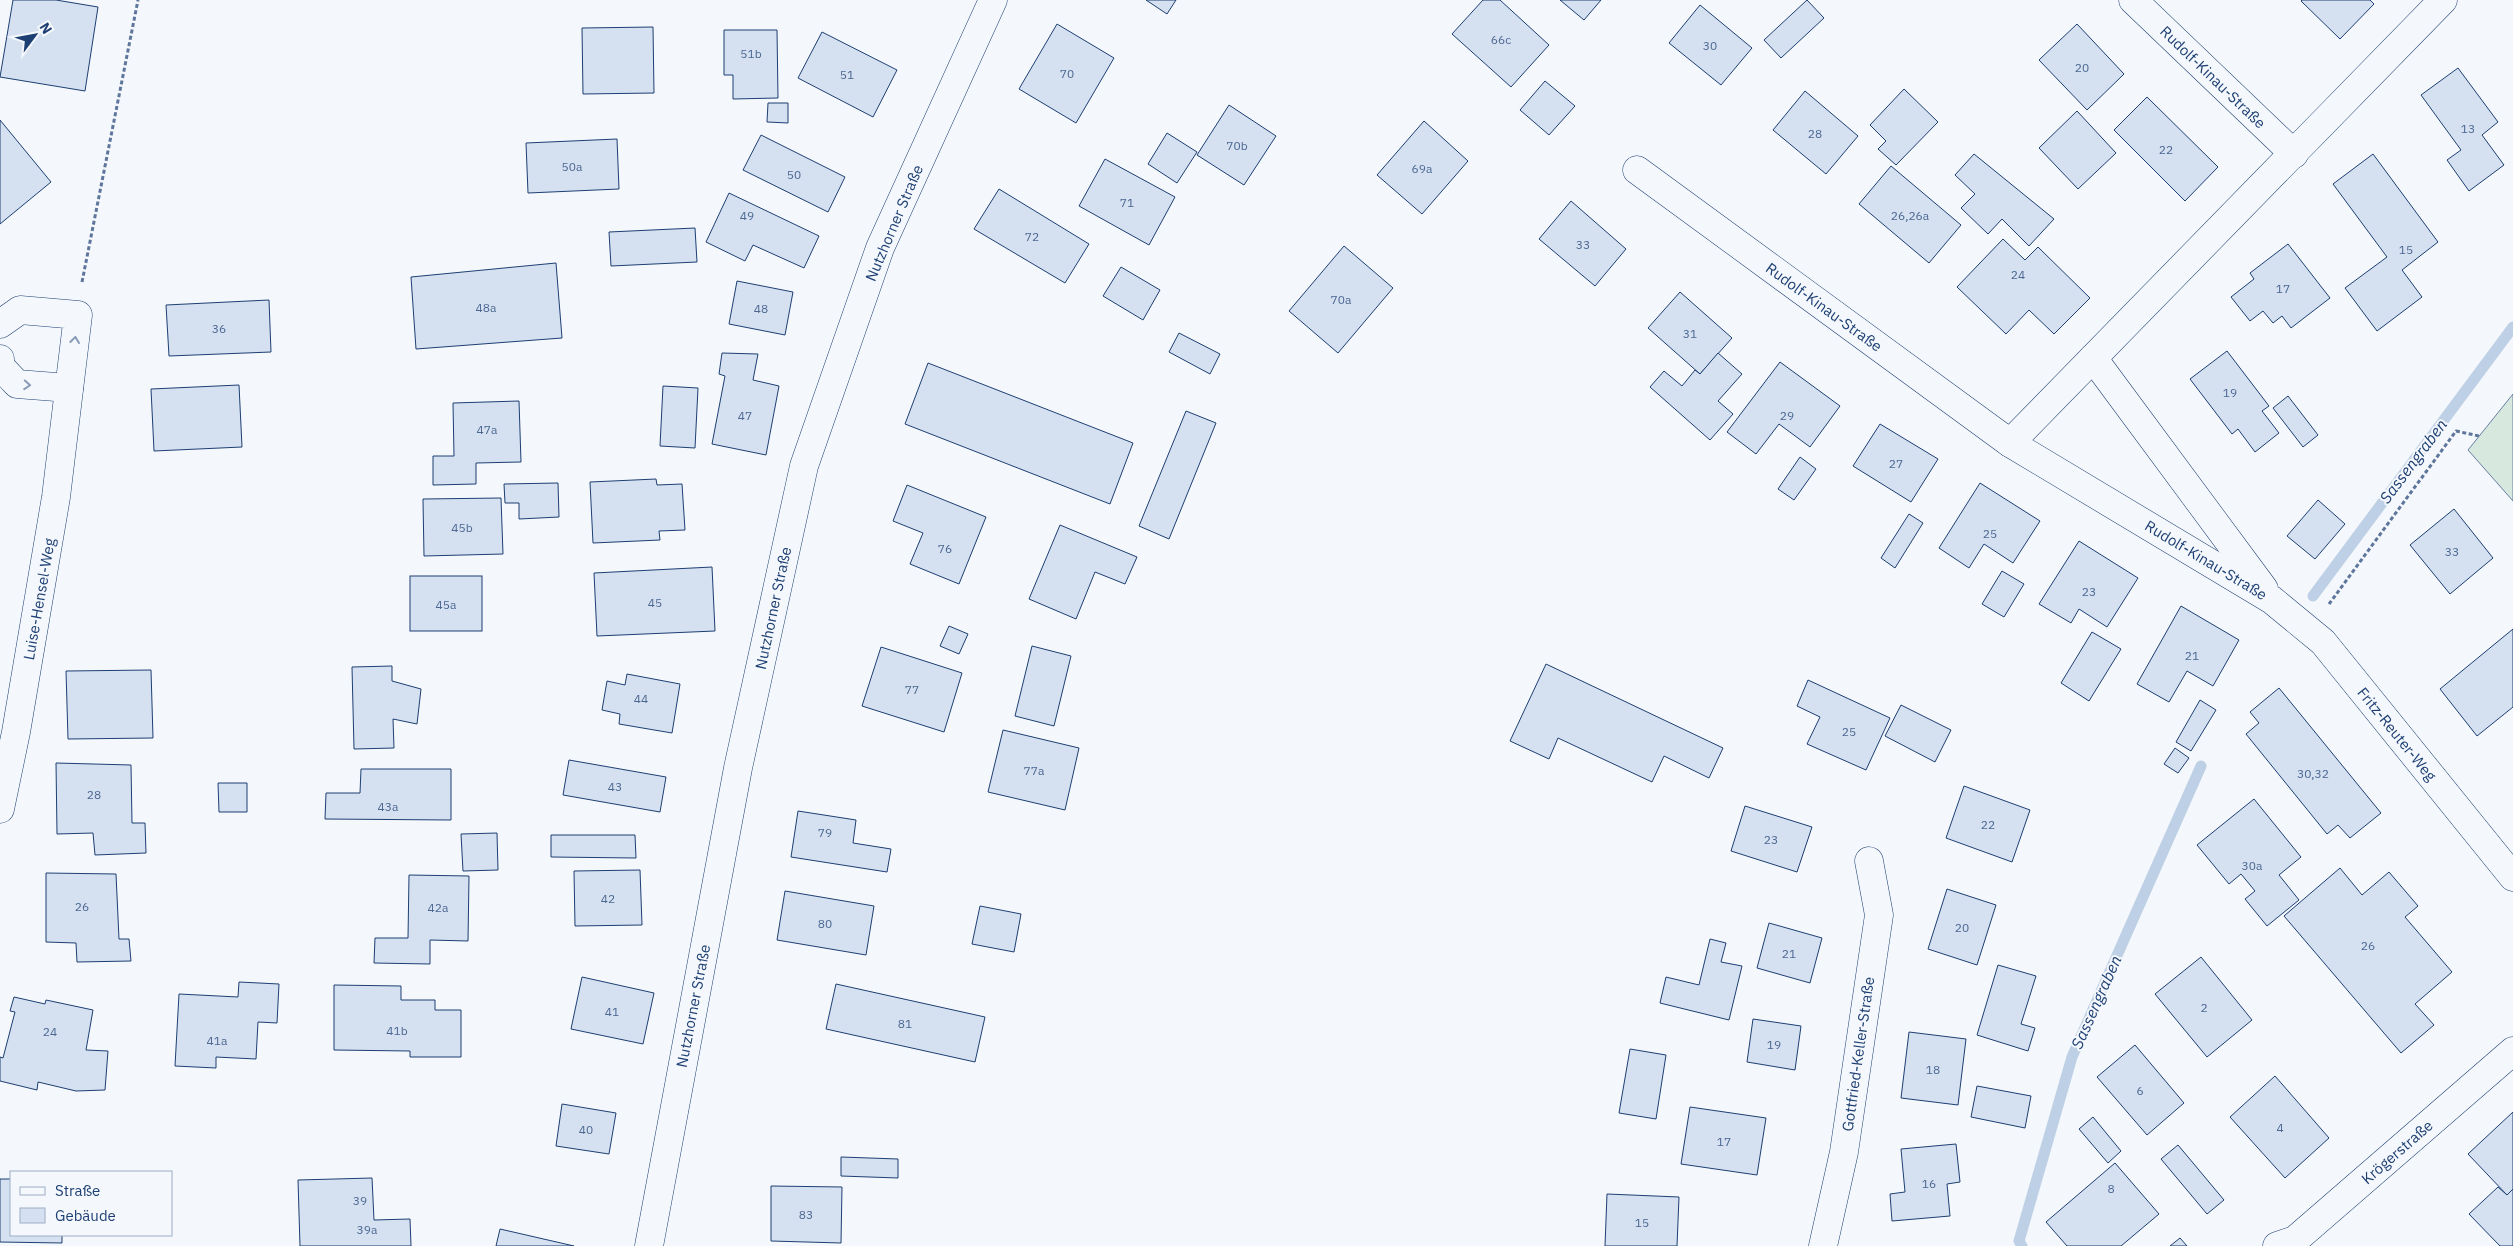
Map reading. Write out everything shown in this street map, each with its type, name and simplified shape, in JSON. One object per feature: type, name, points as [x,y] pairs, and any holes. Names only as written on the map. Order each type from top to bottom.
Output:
[{"type":"street","name":"Nutzhorner Straße","points":[[649,1246],[738,768],[804,466],[880,248],[993,0]]},
{"type":"street","name":"Rudolf-Kinau-Straße","points":[[2133,0],[2294,154]]},
{"type":"street","points":[[2010,443],[2443,0]]},
{"type":"street","name":"Rudolf-Kinau-Straße","points":[[1637,170],[2010,443],[2272,600]]},
{"type":"street","points":[[0,324],[20,310],[78,315]]},
{"type":"street","name":"Luise-Hensel-Weg","points":[[0,809],[16,732],[56,497],[78,315]]},
{"type":"street","name":"Rudolf-Kinau-Straße","points":[[2093,358],[2272,600]]},
{"type":"street","points":[[0,359],[0,366],[17,384],[69,388]]},
{"type":"street","name":"Fritz-Reuter-Weg","points":[[2272,600],[2323,642],[2513,877]]},
{"type":"street","name":"Gottfried-Keller-Straße","points":[[1823,1246],[1844,1152],[1879,915],[1869,861]]},
{"type":"street","name":"Krögerstraße","points":[[2277,1246],[2295,1240],[2513,1051]]},
{"type":"path","points":[[78,315],[81,284],[138,0]]},
{"type":"path","points":[[2309,630],[2456,431],[2479,436]]},
{"type":"shaded area","points":[[2513,394],[2513,501],[2468,450]]},
{"type":"building","points":[[13,0],[56,0],[98,7],[85,91],[0,77]]},
{"type":"building","points":[[1146,0],[1176,0],[1167,14]]},
{"type":"building","points":[[1483,0],[1500,0],[1549,45],[1511,87],[1452,34]]},
{"type":"building","points":[[1560,0],[1601,0],[1584,20]]},
{"type":"building","points":[[1807,0],[1824,18],[1781,58],[1764,40]]},
{"type":"building","points":[[2302,0],[2370,0],[2374,4],[2340,39]]},
{"type":"building","points":[[1700,5],[1752,48],[1721,85],[1669,43]]},
{"type":"building","points":[[1057,24],[1114,58],[1076,123],[1019,89]]},
{"type":"building","points":[[2077,24],[2124,74],[2087,110],[2039,60]]},
{"type":"building","points":[[653,27],[654,93],[583,94],[582,28]]},
{"type":"building","points":[[724,30],[777,30],[778,98],[733,99],[733,75],[724,75]]},
{"type":"building","points":[[822,32],[897,70],[873,117],[798,78]]},
{"type":"building","points":[[2458,68],[2498,122],[2482,135],[2504,165],[2469,191],[2447,160],[2461,150],[2421,95]]},
{"type":"building","points":[[1545,81],[1575,106],[1549,135],[1520,110]]},
{"type":"building","points":[[1904,89],[1938,122],[1896,165],[1878,149],[1886,141],[1870,125]]},
{"type":"building","points":[[1805,91],[1858,136],[1826,174],[1773,130]]},
{"type":"building","points":[[2147,97],[2218,167],[2185,201],[2114,130]]},
{"type":"building","points":[[768,103],[788,103],[788,123],[767,122]]},
{"type":"building","points":[[1229,105],[1276,136],[1244,185],[1197,155]]},
{"type":"building","points":[[2077,111],[2116,153],[2078,189],[2039,148]]},
{"type":"building","points":[[0,120],[51,182],[0,224]]},
{"type":"building","points":[[1424,121],[1468,161],[1422,214],[1377,175]]},
{"type":"building","points":[[1167,133],[1197,152],[1177,183],[1148,164]]},
{"type":"building","points":[[761,135],[845,177],[828,212],[743,170]]},
{"type":"building","points":[[617,139],[619,189],[528,193],[526,143]]},
{"type":"building","points":[[1974,154],[2054,219],[2029,246],[2002,219],[1988,234],[1961,208],[1975,194],[1955,175]]},
{"type":"building","points":[[2373,154],[2438,242],[2402,270],[2422,297],[2377,331],[2345,288],[2387,257],[2333,184]]},
{"type":"building","points":[[1105,159],[1175,197],[1149,245],[1079,206]]},
{"type":"building","points":[[1891,166],[1961,225],[1929,263],[1859,204]]},
{"type":"building","points":[[999,189],[1089,244],[1065,283],[974,229]]},
{"type":"building","points":[[729,193],[819,236],[804,268],[753,245],[745,261],[706,242]]},
{"type":"building","points":[[1571,201],[1626,249],[1595,286],[1539,239]]},
{"type":"building","points":[[695,228],[697,262],[611,266],[609,232]]},
{"type":"building","points":[[2003,239],[2025,260],[2038,247],[2090,298],[2054,334],[2029,310],[2006,334],[1957,287]]},
{"type":"building","points":[[2288,244],[2330,298],[2291,328],[2282,316],[2273,323],[2263,311],[2250,321],[2231,297],[2254,279],[2250,273]]},
{"type":"building","points":[[1344,246],[1393,288],[1338,353],[1289,311]]},
{"type":"building","points":[[556,263],[562,338],[416,349],[411,277]]},
{"type":"building","points":[[1121,267],[1160,290],[1143,320],[1103,296]]},
{"type":"building","points":[[737,281],[793,292],[785,335],[729,324]]},
{"type":"building","points":[[1680,292],[1732,338],[1700,374],[1648,328]]},
{"type":"building","points":[[269,300],[271,352],[169,356],[166,305]]},
{"type":"building","points":[[1179,333],[1220,354],[1210,374],[1169,352]]},
{"type":"building","points":[[2227,351],[2269,406],[2262,411],[2279,433],[2255,452],[2238,429],[2232,434],[2190,379]]},
{"type":"building","points":[[722,353],[758,354],[753,380],[779,386],[766,455],[712,444],[725,376],[719,374]]},
{"type":"building","points":[[1718,353],[1742,374],[1718,401],[1733,414],[1710,440],[1650,387],[1664,371],[1682,386],[1695,370],[1700,374]]},
{"type":"building","points":[[1780,362],[1840,406],[1810,447],[1779,424],[1756,454],[1727,432]]},
{"type":"building","points":[[928,363],[1133,443],[1110,504],[905,424]]},
{"type":"building","points":[[239,385],[242,447],[154,451],[151,389]]},
{"type":"building","points":[[663,386],[698,388],[695,448],[660,446]]},
{"type":"building","points":[[2288,396],[2318,435],[2303,447],[2273,408]]},
{"type":"building","points":[[519,401],[521,462],[476,463],[476,484],[433,485],[433,456],[454,456],[453,403]]},
{"type":"building","points":[[1186,411],[1216,423],[1169,539],[1139,526]]},
{"type":"building","points":[[1880,424],[1938,459],[1911,502],[1853,466]]},
{"type":"building","points":[[1800,457],[1816,469],[1794,500],[1778,489]]},
{"type":"building","points":[[656,479],[657,485],[682,484],[685,530],[659,531],[660,540],[593,543],[590,482]]},
{"type":"building","points":[[558,483],[559,517],[519,519],[519,503],[505,503],[504,484]]},
{"type":"building","points":[[1980,483],[2040,521],[2013,563],[1984,544],[1969,568],[1939,548]]},
{"type":"building","points":[[907,485],[986,517],[959,584],[910,564],[923,533],[893,521]]},
{"type":"building","points":[[501,498],[503,554],[424,556],[423,499]]},
{"type":"building","points":[[2318,500],[2345,524],[2315,559],[2287,536]]},
{"type":"building","points":[[2454,509],[2493,558],[2450,594],[2410,545]]},
{"type":"building","points":[[1909,514],[1923,523],[1895,568],[1881,558]]},
{"type":"building","points":[[1060,525],[1137,557],[1125,584],[1095,572],[1076,619],[1029,599]]},
{"type":"building","points":[[2079,541],[2138,578],[2107,627],[2079,609],[2071,623],[2039,604]]},
{"type":"building","points":[[712,567],[715,631],[597,636],[594,573]]},
{"type":"building","points":[[2002,571],[2024,584],[2004,617],[1982,604]]},
{"type":"building","points":[[410,576],[482,576],[482,631],[410,631]]},
{"type":"building","points":[[2181,606],[2239,640],[2213,686],[2187,671],[2169,702],[2137,684]]},
{"type":"building","points":[[949,626],[968,634],[959,654],[940,646]]},
{"type":"building","points":[[2513,629],[2513,707],[2477,736],[2440,689]]},
{"type":"building","points":[[2092,632],[2121,649],[2089,701],[2061,683]]},
{"type":"building","points":[[1032,646],[1071,656],[1054,726],[1015,716]]},
{"type":"building","points":[[881,647],[962,673],[944,732],[862,706]]},
{"type":"building","points":[[1546,664],[1723,748],[1709,778],[1664,756],[1652,782],[1558,738],[1549,759],[1510,741]]},
{"type":"building","points":[[392,666],[392,681],[421,689],[417,724],[393,719],[394,748],[354,749],[352,667]]},
{"type":"building","points":[[151,670],[153,738],[68,739],[66,671]]},
{"type":"building","points":[[627,674],[680,684],[672,733],[619,724],[620,714],[602,710],[607,681],[625,685]]},
{"type":"building","points":[[1808,680],[1890,718],[1866,770],[1807,744],[1820,717],[1797,706]]},
{"type":"building","points":[[2279,688],[2381,813],[2350,838],[2338,825],[2327,834],[2246,734],[2259,723],[2250,712]]},
{"type":"building","points":[[2200,700],[2216,710],[2191,751],[2176,742]]},
{"type":"building","points":[[1901,705],[1951,730],[1935,762],[1885,736]]},
{"type":"building","points":[[1003,730],[1079,748],[1065,810],[988,792]]},
{"type":"building","points":[[2175,748],[2189,758],[2178,773],[2164,764]]},
{"type":"building","points":[[569,760],[666,777],[660,812],[563,795]]},
{"type":"building","points":[[56,763],[131,765],[132,823],[145,823],[146,853],[95,855],[93,833],[57,834]]},
{"type":"building","points":[[361,769],[451,769],[451,820],[325,819],[326,793],[360,793]]},
{"type":"building","points":[[218,783],[247,783],[247,812],[219,812]]},
{"type":"building","points":[[1964,786],[2030,810],[2012,862],[1946,838]]},
{"type":"building","points":[[2254,799],[2301,857],[2279,875],[2299,900],[2267,926],[2245,899],[2255,891],[2241,874],[2229,884],[2197,845]]},
{"type":"building","points":[[1745,806],[1812,827],[1797,872],[1731,851]]},
{"type":"building","points":[[798,811],[856,820],[853,843],[891,849],[887,872],[791,857]]},
{"type":"building","points":[[497,833],[498,870],[463,871],[461,834]]},
{"type":"building","points":[[551,835],[635,835],[636,858],[551,857]]},
{"type":"building","points":[[2340,868],[2362,895],[2389,872],[2418,906],[2405,917],[2452,972],[2415,1004],[2434,1025],[2401,1053],[2284,916]]},
{"type":"building","points":[[640,870],[642,925],[575,926],[574,871]]},
{"type":"building","points":[[46,873],[116,874],[119,939],[129,939],[131,961],[77,962],[76,943],[46,942]]},
{"type":"building","points":[[409,875],[469,876],[468,941],[430,940],[430,964],[374,963],[375,938],[408,938]]},
{"type":"building","points":[[1947,889],[1996,905],[1977,965],[1928,949]]},
{"type":"building","points":[[785,891],[874,906],[866,955],[777,940]]},
{"type":"building","points":[[980,906],[1021,914],[1014,952],[972,944]]},
{"type":"building","points":[[1769,923],[1822,938],[1810,983],[1757,968]]},
{"type":"building","points":[[1710,939],[1726,943],[1721,962],[1742,966],[1729,1020],[1660,1003],[1666,977],[1699,985]]},
{"type":"building","points":[[2201,957],[2252,1020],[2207,1057],[2155,994]]},
{"type":"building","points":[[1998,965],[2036,976],[2021,1024],[2035,1028],[2028,1051],[1977,1035]]},
{"type":"building","points":[[582,977],[654,993],[643,1044],[571,1029]]},
{"type":"building","points":[[239,982],[279,984],[277,1023],[258,1022],[256,1059],[216,1057],[216,1068],[175,1066],[179,994],[238,997]]},
{"type":"building","points":[[836,984],[985,1017],[975,1062],[826,1029]]},
{"type":"building","points":[[334,985],[401,986],[401,1000],[435,1000],[435,1010],[461,1010],[461,1057],[410,1057],[410,1051],[334,1050]]},
{"type":"building","points":[[14,997],[45,1004],[46,1000],[93,1010],[86,1050],[108,1051],[105,1090],[76,1091],[38,1082],[37,1090],[0,1081],[0,1057],[3,1058],[15,1012],[10,1011]]},
{"type":"building","points":[[1753,1019],[1801,1026],[1795,1070],[1747,1062]]},
{"type":"building","points":[[1909,1032],[1966,1039],[1958,1105],[1901,1098]]},
{"type":"building","points":[[2135,1045],[2184,1103],[2147,1135],[2097,1077]]},
{"type":"building","points":[[1630,1049],[1666,1055],[1656,1119],[1619,1113]]},
{"type":"building","points":[[2275,1076],[2329,1138],[2285,1178],[2230,1117]]},
{"type":"building","points":[[1977,1086],[2031,1096],[2025,1128],[1971,1117]]},
{"type":"building","points":[[562,1104],[616,1113],[609,1154],[556,1146]]},
{"type":"building","points":[[1690,1107],[1766,1118],[1757,1175],[1681,1164]]},
{"type":"building","points":[[2513,1112],[2513,1189],[2507,1195],[2468,1154]]},
{"type":"building","points":[[2093,1117],[2121,1151],[2108,1163],[2079,1129]]},
{"type":"building","points":[[1956,1144],[1960,1182],[1947,1184],[1950,1216],[1892,1221],[1890,1194],[1905,1192],[1901,1149]]},
{"type":"building","points":[[2178,1145],[2224,1200],[2207,1214],[2161,1159]]},
{"type":"building","points":[[841,1157],[898,1159],[898,1178],[841,1176]]},
{"type":"building","points":[[2115,1163],[2159,1214],[2121,1246],[2067,1246],[2046,1222]]},
{"type":"building","points":[[372,1178],[374,1220],[410,1219],[411,1246],[300,1246],[298,1180]]},
{"type":"building","points":[[0,1179],[10,1179],[10,1236],[62,1236],[62,1243],[0,1242]]},
{"type":"building","points":[[771,1186],[842,1187],[841,1243],[771,1241]]},
{"type":"building","points":[[2498,1187],[2507,1195],[2513,1189],[2513,1246],[2500,1246],[2469,1214]]},
{"type":"building","points":[[1607,1194],[1679,1197],[1677,1246],[1605,1246]]},
{"type":"building","points":[[500,1229],[574,1246],[496,1246]]},
{"type":"building","points":[[2180,1238],[2187,1246],[2170,1246]]},
{"type":"waterway","name":"Sassengraben","points":[[2313,596],[2513,327]]},
{"type":"waterway","name":"Sassengraben","points":[[2022,1246],[2019,1241],[2072,1057],[2201,766]]}]
